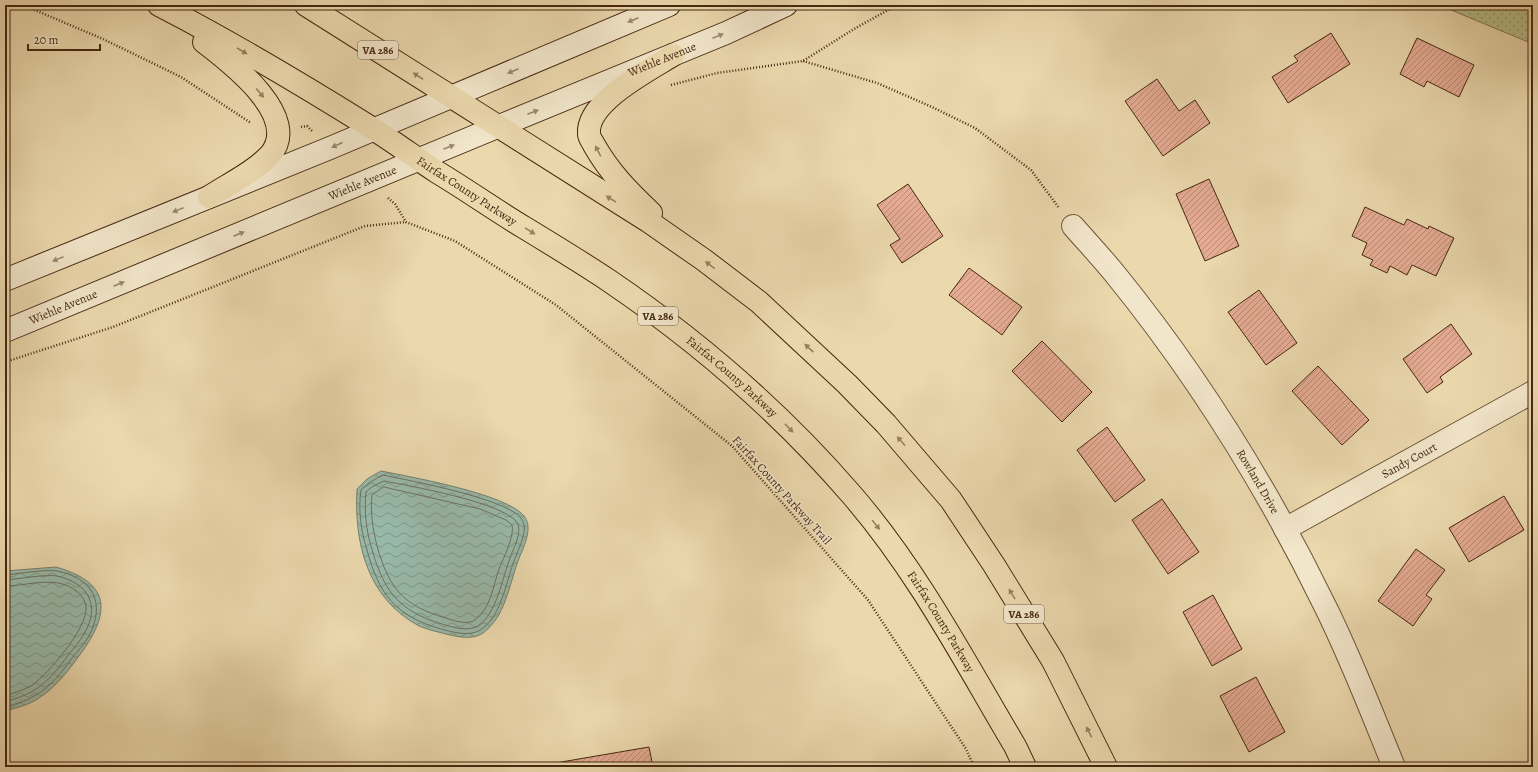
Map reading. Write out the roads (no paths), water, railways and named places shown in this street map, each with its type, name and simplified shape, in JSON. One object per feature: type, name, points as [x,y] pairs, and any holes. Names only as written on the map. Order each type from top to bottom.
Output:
[{"type":"highway","points":[[155,5],[230,62],[249,80],[263,97],[279,128],[277,142],[270,154],[255,168],[209,197]]},
{"type":"highway","name":"Fairfax County Parkway","points":[[159,5],[199,26],[372,129],[626,293],[702,350],[741,383],[777,416],[851,494],[885,535],[933,606],[1015,746],[1025,767]]},
{"type":"highway","name":"VA 286","points":[[306,5],[648,221],[759,302],[820,358],[886,424],[946,494],[994,565],[1053,661],[1106,767]]},
{"type":"highway","points":[[673,55],[615,92],[602,104],[590,123],[589,135],[602,160],[613,175],[679,243]]},
{"type":"main road","points":[[5,280],[330,148],[668,5]]},
{"type":"main road","name":"Wiehle Avenue","points":[[5,331],[726,33],[786,5]]},
{"type":"main road","name":"Rowland Drive","points":[[1073,226],[1115,274],[1183,364],[1237,446],[1285,529],[1326,607],[1394,767]]},
{"type":"main road","name":"Sandy Court","points":[[1285,529],[1533,392]]},
{"type":"water","points":[[381,471],[435,482],[479,494],[514,508],[524,516],[528,526],[525,544],[501,610],[496,619],[483,633],[474,637],[463,637],[419,626],[401,614],[387,600],[376,585],[367,567],[358,529],[357,489],[367,479]]},
{"type":"water","points":[[56,567],[74,574],[88,582],[96,591],[100,601],[101,613],[97,626],[79,656],[51,689],[31,703],[5,711],[5,571]]}]
